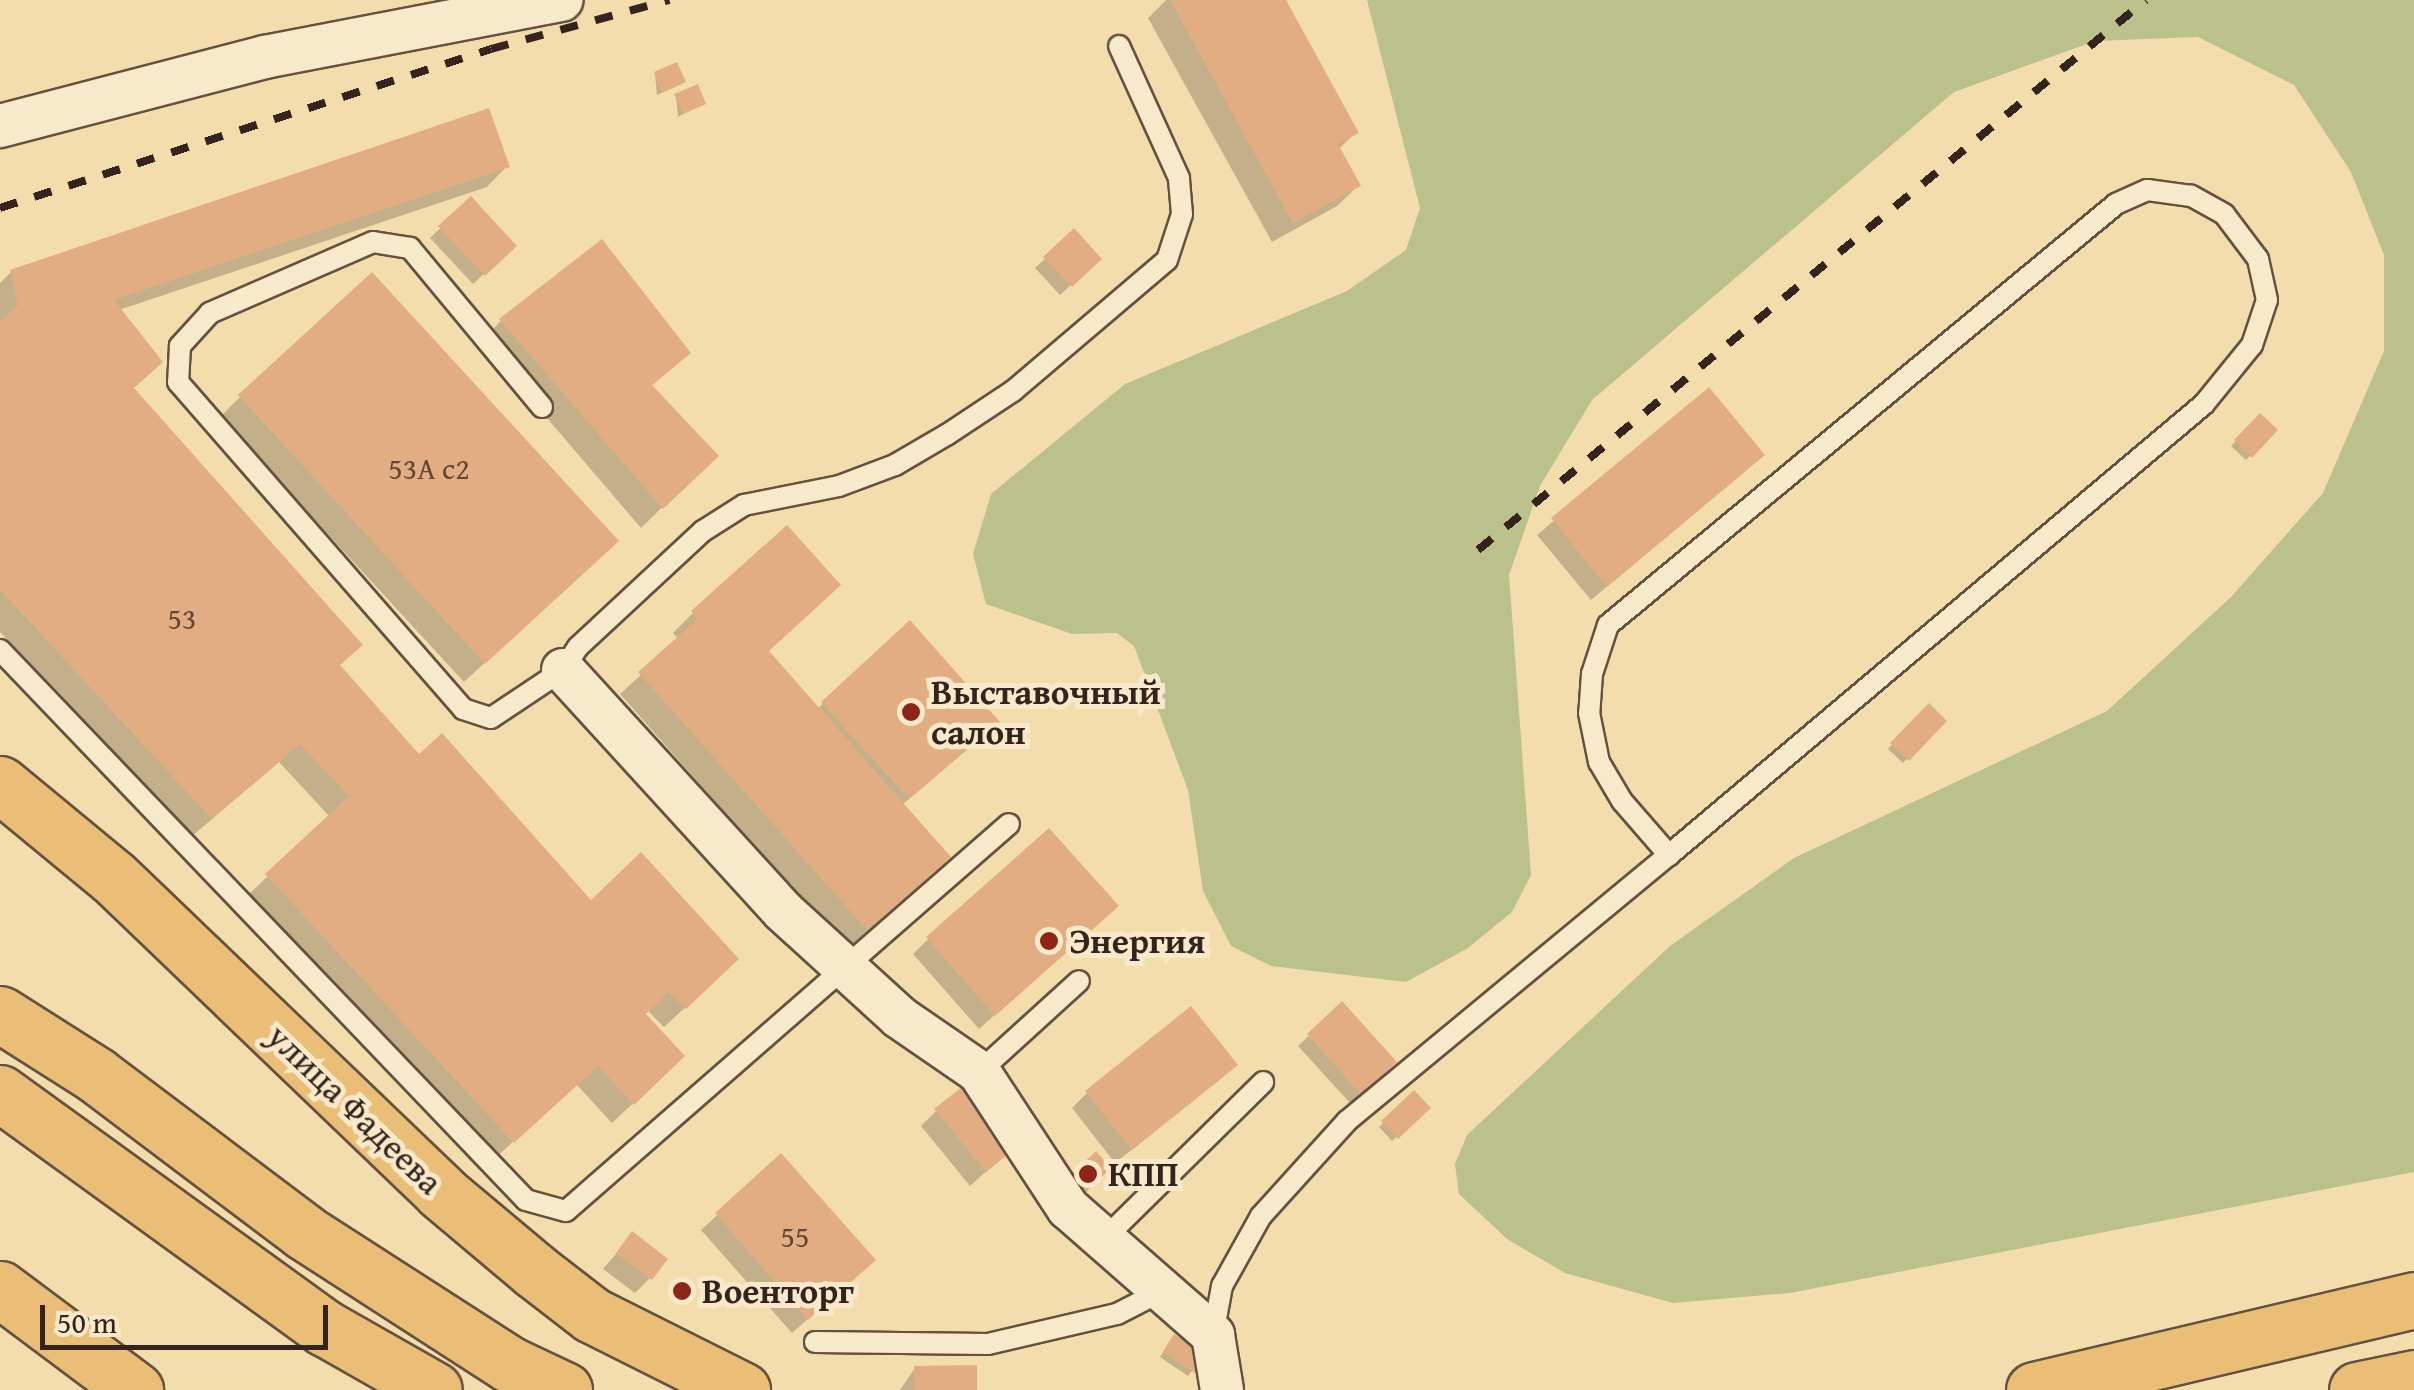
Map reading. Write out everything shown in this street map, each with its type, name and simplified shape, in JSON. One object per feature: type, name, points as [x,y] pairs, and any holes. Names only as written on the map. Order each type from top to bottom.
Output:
[{"type":"main road","name":"улица Фадеева","points":[[0,784],[114,877],[441,1192],[535,1271],[592,1315],[742,1390]]},
{"type":"main road","points":[[0,1014],[96,1074],[304,1232],[509,1364],[564,1390]]},
{"type":"main road","points":[[0,1093],[325,1328],[434,1390]]},
{"type":"main road","points":[[0,1289],[135,1390]]},
{"type":"main road","points":[[2034,1390],[2414,1300]]},
{"type":"main road","points":[[2358,1390],[2414,1378]]},
{"type":"street","points":[[0,126],[265,57],[562,0]]},
{"type":"street","points":[[563,670],[784,912],[899,1018],[979,1072],[1068,1208],[1213,1335],[1222,1390]]},
{"type":"lane","points":[[542,408],[410,248],[373,242],[210,313],[180,346],[178,382],[462,709],[490,718],[563,670],[578,647],[703,532],[744,505],[839,486],[948,434],[1014,391],[1167,260],[1182,214],[1179,178],[1118,46]]},
{"type":"lane","points":[[1213,1335],[1222,1286],[1260,1216],[1347,1121],[1669,855],[2204,404],[2252,345],[2267,300],[2258,258],[2224,214],[2191,196],[2147,190],[2116,204],[1608,625],[1592,674],[1589,713],[1598,762],[1622,802],[1669,855]]},
{"type":"lane","points":[[0,650],[526,1200],[566,1211],[1008,824]]},
{"type":"lane","points":[[979,1072],[1079,982]]},
{"type":"lane","points":[[1103,1240],[1263,1082]]},
{"type":"lane","points":[[815,1342],[988,1344],[1116,1314],[1160,1292]]},
{"type":"green space","points":[[1367,0],[2414,0],[2414,1172],[1790,1293],[1673,1303],[1565,1273],[1507,1239],[1459,1194],[1455,1164],[1467,1135],[1670,946],[1794,858],[2107,711],[2231,597],[2323,493],[2384,351],[2384,255],[2351,172],[2294,85],[2198,37],[2095,41],[1954,92],[1592,400],[1540,486],[1509,575],[1531,875],[1512,912],[1468,948],[1406,982],[1271,966],[1231,946],[1203,891],[1188,790],[1134,646],[1117,633],[1072,634],[986,604],[973,554],[991,494],[1125,384],[1347,291],[1406,250],[1420,208]]},
{"type":"building","points":[[1170,0],[1286,0],[1359,133],[1338,144],[1361,186],[1293,223]]},
{"type":"building","points":[[677,62],[686,82],[662,93],[654,72]]},
{"type":"building","points":[[698,84],[706,104],[683,114],[674,94]]},
{"type":"building","points":[[489,108],[510,167],[114,300],[163,362],[134,388],[363,645],[340,665],[419,754],[442,733],[591,900],[641,852],[739,959],[686,1009],[668,992],[646,1014],[685,1056],[634,1105],[598,1066],[514,1143],[265,874],[349,796],[300,744],[212,819],[0,590],[0,322],[18,305],[10,270]]},
{"type":"building","points":[[471,196],[517,246],[485,276],[438,226]]},
{"type":"building","points":[[1074,228],[1102,259],[1072,287],[1043,257]]},
{"type":"building","points":[[602,239],[691,353],[652,385],[719,456],[663,509],[499,319]]},
{"type":"building","points":[[372,272],[619,541],[485,664],[238,395]]},
{"type":"building","points":[[1709,387],[1765,455],[1607,587],[1551,518]]},
{"type":"building","points":[[2260,413],[2278,430],[2252,458],[2234,440]]},
{"type":"building","points":[[787,525],[841,585],[769,651],[951,857],[868,931],[638,672],[698,619],[691,611]]},
{"type":"building","name":"Выставочный салон","points":[[910,620],[1000,722],[909,799],[821,702]]},
{"type":"building","points":[[1929,703],[1947,721],[1909,761],[1890,743]]},
{"type":"building","points":[[1049,828],[1119,906],[995,1016],[926,937]]},
{"type":"building","points":[[1342,1001],[1397,1062],[1361,1095],[1307,1034]]},
{"type":"building","points":[[1191,1006],[1238,1065],[1132,1150],[1085,1091]]},
{"type":"building","points":[[962,1087],[1013,1150],[986,1172],[934,1109]]},
{"type":"building","points":[[1414,1090],[1431,1108],[1398,1139],[1381,1121]]},
{"type":"building","name":"КПП","points":[[1096,1151],[1111,1168],[1081,1197],[1065,1181]]},
{"type":"building","points":[[781,1153],[876,1260],[808,1320],[715,1213]]},
{"type":"building","points":[[632,1231],[668,1259],[652,1280],[616,1253]]},
{"type":"building","points":[[1174,1334],[1207,1355],[1195,1373],[1163,1352]]},
{"type":"building","points":[[977,1365],[977,1390],[914,1390],[914,1366]]},
{"type":"railway","points":[[0,208],[491,49],[669,0]]},
{"type":"railway","points":[[1478,550],[2146,0]]},
{"type":"place","name":"Выставочный салон","points":[[911,712]]},
{"type":"place","name":"Энергия","points":[[1049,941]]},
{"type":"place","name":"КПП","points":[[1088,1174]]},
{"type":"place","name":"Военторг","points":[[682,1291]]}]
